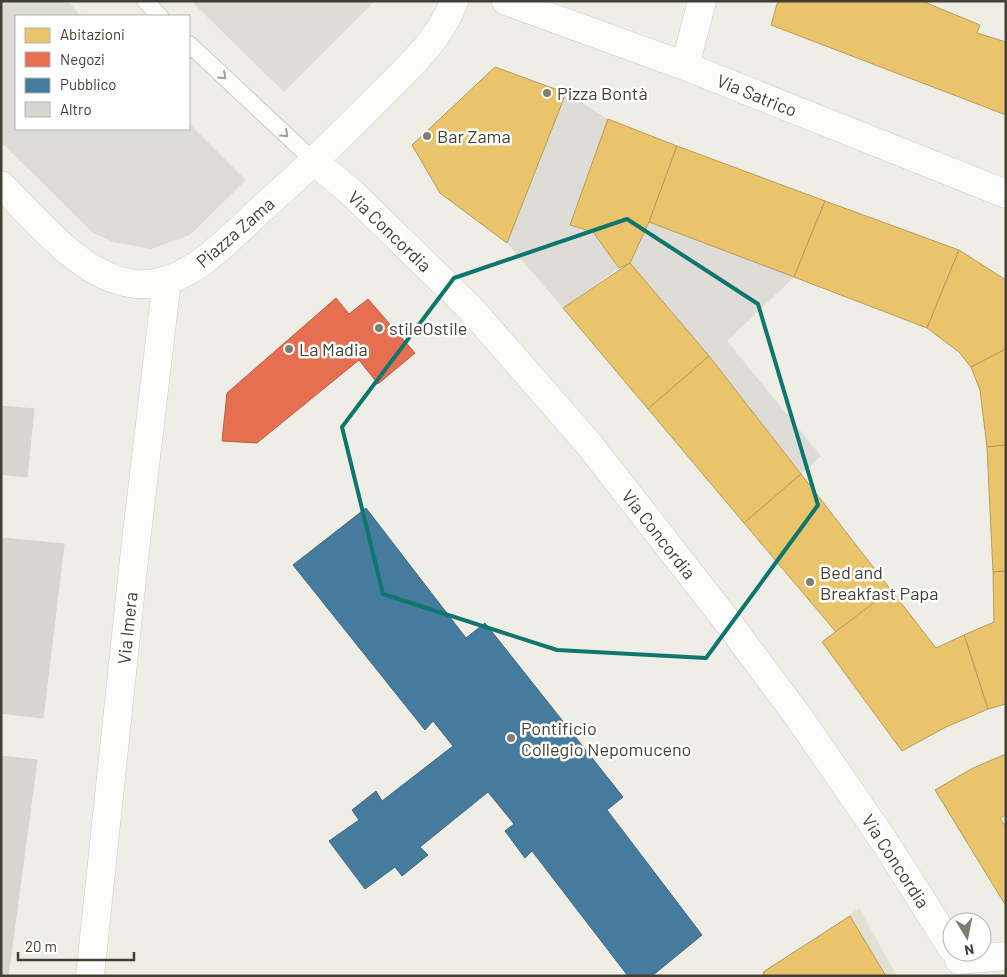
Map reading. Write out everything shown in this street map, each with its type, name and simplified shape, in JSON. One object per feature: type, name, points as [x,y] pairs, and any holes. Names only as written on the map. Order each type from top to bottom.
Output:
[{"type":"street","name":"Piazza Zama","points":[[1,185],[69,252],[89,268],[108,278],[123,282],[137,284],[168,280],[201,263],[314,161],[422,51],[449,15],[454,1]]},
{"type":"street","name":"Via Satrico","points":[[506,1],[685,66],[1006,194]]},
{"type":"street","points":[[685,66],[702,1]]},
{"type":"street","name":"Via Concordia","points":[[314,161],[352,193],[471,309],[588,443],[728,621],[795,712],[884,841],[942,933]]},
{"type":"street","name":"Via Imera","points":[[90,976],[135,550],[168,280]]},
{"type":"street","points":[[992,957],[1006,956]]},
{"type":"lane","points":[[145,1],[159,15]]},
{"type":"lane","points":[[190,45],[314,161]]},
{"type":"highlighted area","points":[[627,219],[758,304],[818,505],[706,658],[557,650],[383,594],[342,427],[454,278]]},
{"type":"shaded area","points":[[1,1],[67,1],[81,15],[15,15],[15,130],[190,130],[190,124],[246,180],[190,235],[151,249],[113,242],[92,232],[1,142]]},
{"type":"shaded area","points":[[191,1],[375,1],[284,92]]},
{"type":"shaded area","points":[[566,93],[608,119],[570,225],[617,242],[628,213],[794,277],[727,341],[821,456],[801,474],[709,356],[630,263],[619,268],[563,308],[507,243]]},
{"type":"shaded area","points":[[859,908],[897,976],[767,976]]},
{"type":"building: Abitazioni","points":[[778,1],[922,1],[980,25],[977,33],[1006,42],[1006,115],[771,25]]},
{"type":"building: Abitazioni","points":[[495,67],[566,93],[507,243],[440,193],[412,145]]},
{"type":"building: Abitazioni","points":[[608,119],[677,146],[649,222],[630,263],[619,268],[593,232],[570,225]]},
{"type":"building: Abitazioni","points":[[677,146],[825,201],[794,277],[649,222]]},
{"type":"building: Abitazioni","points":[[825,201],[959,250],[927,328],[794,277]]},
{"type":"building: Abitazioni","points":[[959,250],[1006,280],[1006,349],[971,367],[959,352],[927,328]]},
{"type":"building: Abitazioni","points":[[630,263],[709,356],[648,409],[563,308]]},
{"type":"building: Abitazioni","points":[[1006,349],[1006,445],[987,447],[980,390],[971,367]]},
{"type":"building: Abitazioni","points":[[709,356],[801,474],[744,523],[648,409]]},
{"type":"building: Abitazioni","points":[[1006,445],[1006,571],[993,572],[987,447]]},
{"type":"building: Abitazioni","points":[[801,474],[891,590],[836,632],[744,523]]},
{"type":"building: Abitazioni","points":[[1006,571],[1006,704],[988,709],[964,635],[994,622],[993,572]]},
{"type":"building: Abitazioni","points":[[891,590],[936,648],[964,635],[988,709],[946,727],[902,751],[822,642]]},
{"type":"building: Abitazioni","points":[[1006,754],[1006,815],[1000,818],[1006,827],[1006,906],[935,790],[973,768]]},
{"type":"building: Abitazioni","points":[[850,916],[886,976],[765,976],[763,972]]},
{"type":"building: Negozi","points":[[336,298],[349,314],[368,299],[415,353],[378,384],[359,360],[257,443],[222,441],[227,393]]},
{"type":"building: Pubblico","name":"Pontificio Collegio Nepomuceno","points":[[366,508],[466,638],[485,623],[623,797],[607,810],[702,935],[652,976],[628,976],[532,851],[525,858],[505,831],[514,824],[488,792],[420,847],[428,855],[402,876],[395,867],[365,889],[329,841],[359,820],[352,810],[376,791],[382,801],[453,746],[433,721],[425,730],[293,565]]},
{"type":"building: Altro","points":[[1,406],[34,409],[27,477],[1,474]]},
{"type":"building: Altro","points":[[1,538],[64,544],[43,718],[1,713]]},
{"type":"building: Altro","points":[[1,756],[37,760],[8,976],[1,976]]},
{"type":"place","name":"Pizza Bontà","points":[[547,93]]},
{"type":"place","name":"Bar Zama","points":[[427,136]]},
{"type":"place","name":"stileOstile","points":[[379,328]]},
{"type":"place","name":"La Madia","points":[[289,349]]},
{"type":"place","name":"Bed and Breakfast Papa","points":[[810,582]]},
{"type":"place","name":"Pontificio Collegio Nepomuceno","points":[[511,738]]}]
